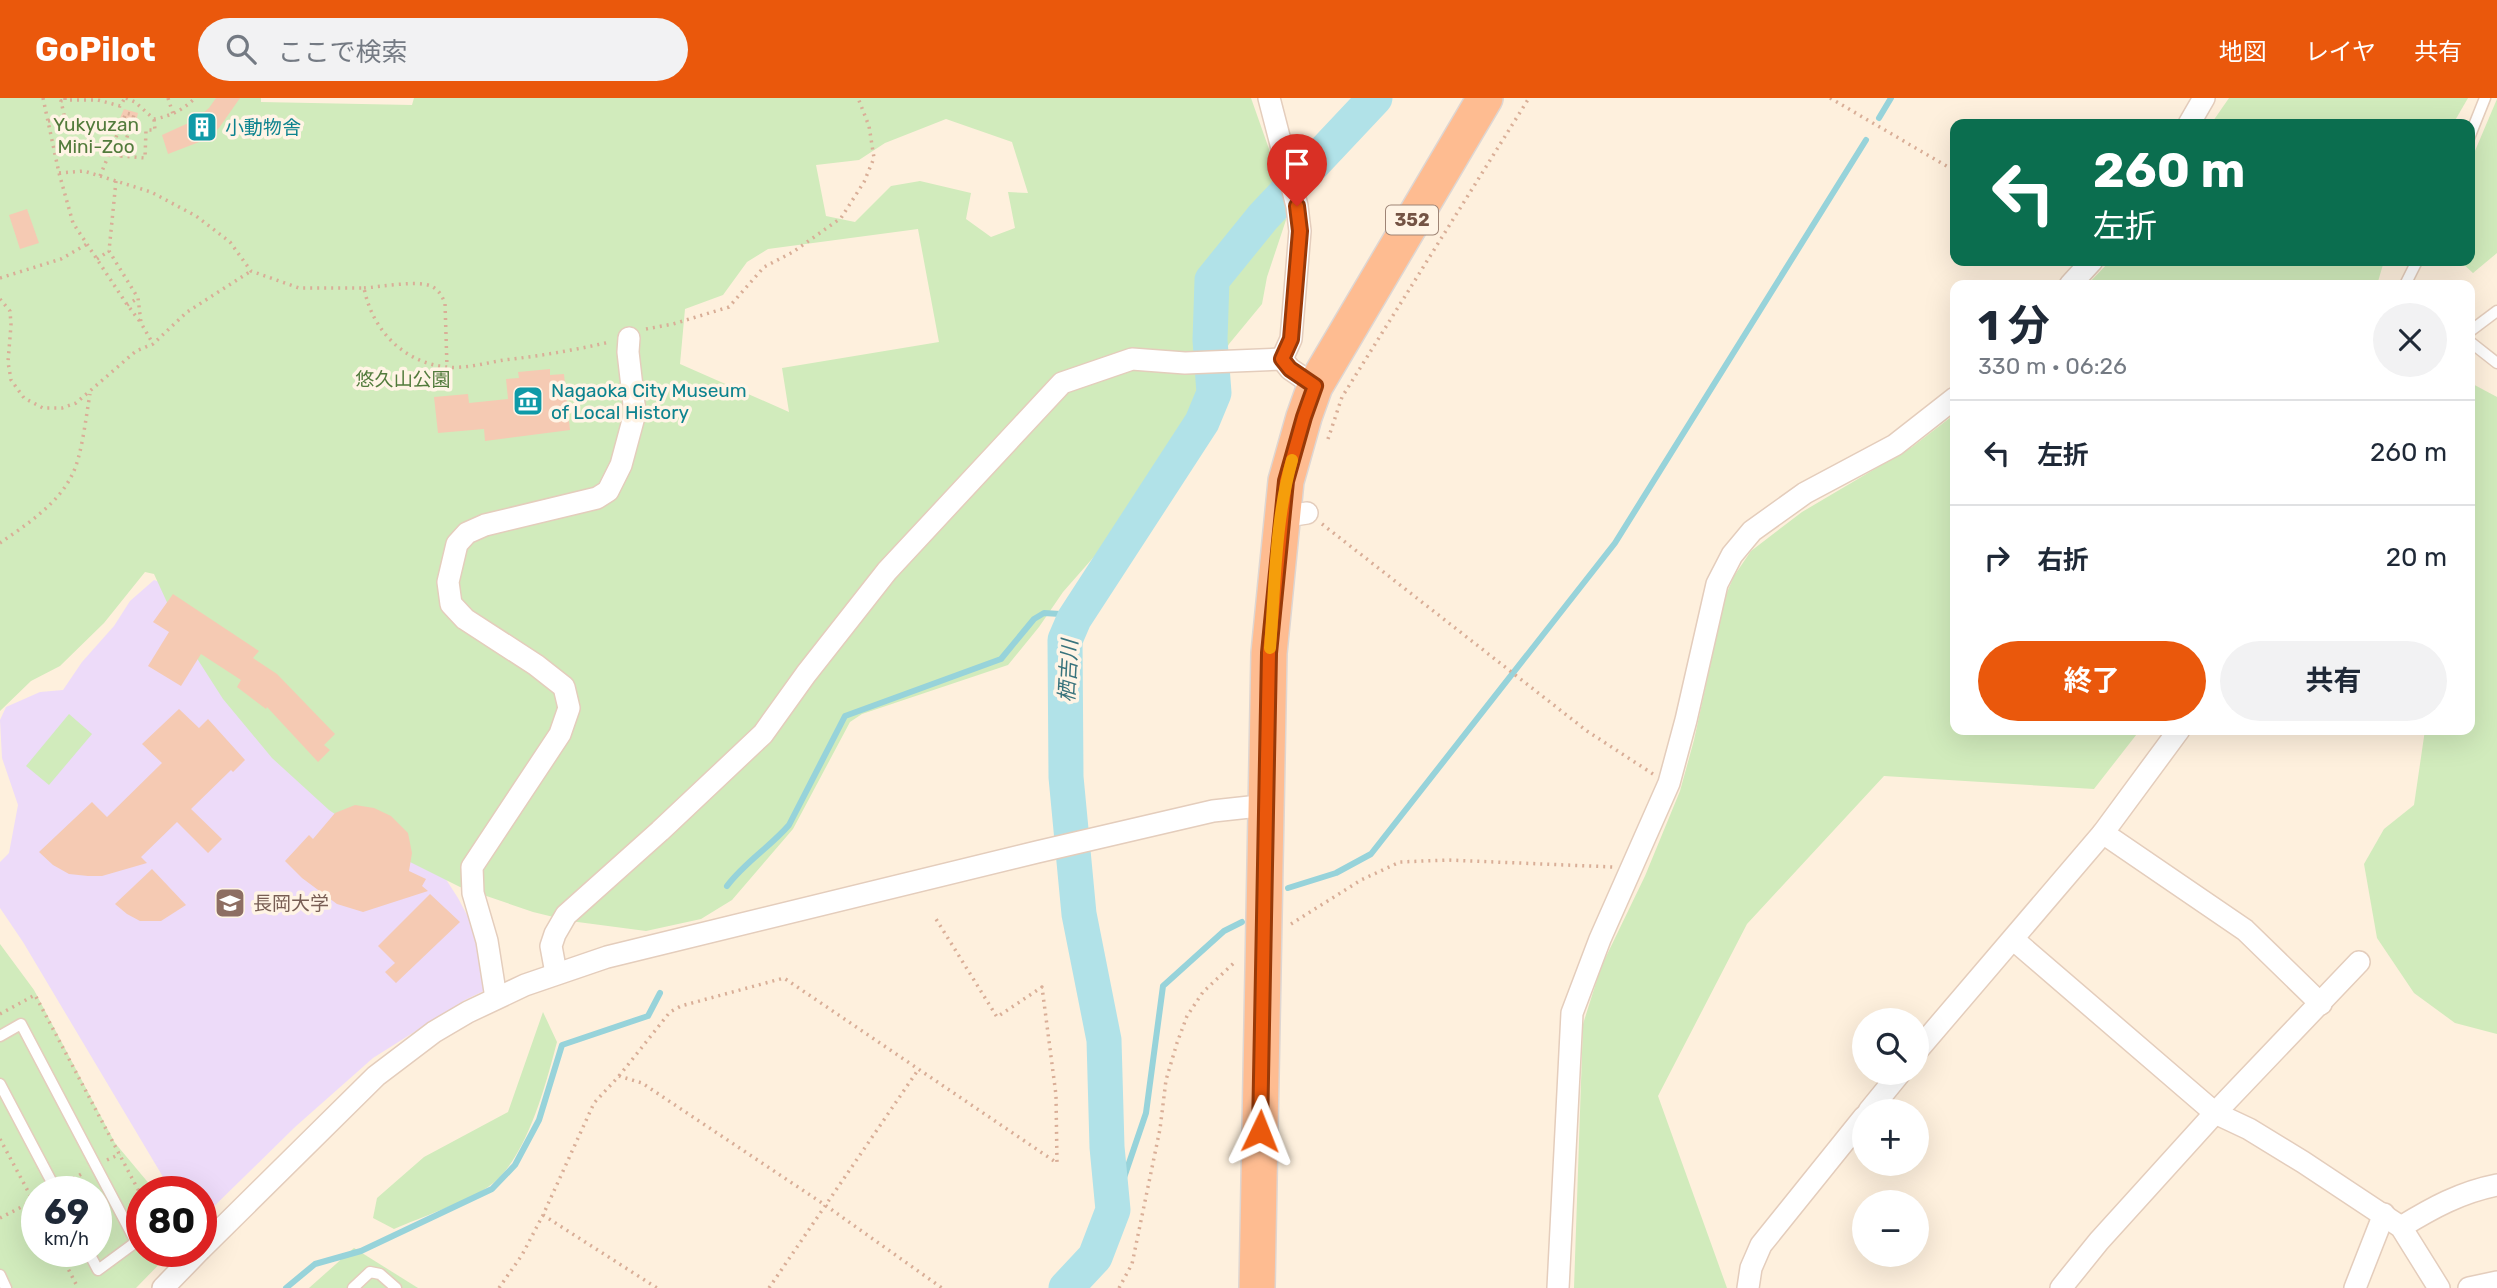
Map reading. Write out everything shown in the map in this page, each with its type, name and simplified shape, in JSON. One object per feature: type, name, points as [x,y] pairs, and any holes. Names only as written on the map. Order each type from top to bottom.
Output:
[{"type":"highway","name":"352","points":[[1257,1288],[1269,653],[1294,515],[1286,481],[1315,386],[1485,98]]},
{"type":"street","points":[[1269,98],[1297,206],[1300,231],[1291,339],[1282,359]]},
{"type":"street","points":[[2192,119],[2204,98]]},
{"type":"street","points":[[2075,280],[2087,266]]},
{"type":"street","points":[[496,998],[487,942],[473,893],[472,867],[561,734],[569,708],[564,687],[527,658],[465,619],[451,604],[447,582],[457,544],[467,533],[485,525],[597,498],[608,491],[621,465],[635,413],[628,352],[629,338]]},
{"type":"street","points":[[556,973],[551,946],[566,915],[763,734],[806,674],[887,571],[991,463],[1062,383],[1132,359],[1185,363],[1282,359]]},
{"type":"street","points":[[1282,359],[1290,369],[1315,386]]},
{"type":"street","points":[[1558,1288],[1572,1013],[1600,939],[1669,783],[1717,584],[1732,555],[1752,531],[1805,493],[1895,445],[1950,402]]},
{"type":"street","points":[[1929,1037],[2103,833],[2175,735]]},
{"type":"street","points":[[217,1233],[376,1076],[434,1032],[496,998],[556,973],[607,957],[1104,836],[1213,811],[1268,805]]},
{"type":"street","points":[[2103,833],[2245,930],[2321,1004]]},
{"type":"street","points":[[2014,940],[2215,1113],[2260,1136],[2401,1227],[2439,1288]]},
{"type":"street","points":[[2061,1288],[2099,1241],[2215,1113],[2359,962]]},
{"type":"street","points":[[1879,1099],[1890,1085]]},
{"type":"street","points":[[1748,1288],[1751,1268],[1761,1245],[1852,1132]]},
{"type":"street","points":[[2401,1227],[2448,1200],[2476,1189],[2497,1185]]},
{"type":"street","points":[[2355,1288],[2384,1214]]},
{"type":"street","points":[[163,1288],[184,1267]]},
{"type":"street","points":[[2469,1288],[2497,1282]]},
{"type":"lane","points":[[2475,123],[2485,98]]},
{"type":"lane","points":[[2475,328],[2497,311]]},
{"type":"lane","points":[[2475,346],[2497,363]]},
{"type":"lane","points":[[0,1036],[21,1024],[126,1217]]},
{"type":"lane","points":[[0,1084],[49,1176]]},
{"type":"lane","points":[[178,1267],[181,1270]]},
{"type":"lane","points":[[353,1288],[370,1272],[380,1275],[396,1288]]},
{"type":"lane","points":[[0,1275],[5,1288]]},
{"type":"path","points":[[43,98],[73,223],[153,344]]},
{"type":"path","points":[[48,121],[65,119],[61,101],[65,99],[98,100],[120,106],[126,98],[136,100],[154,119],[155,130],[146,130],[145,158],[121,156],[134,115],[127,113],[100,176]]},
{"type":"path","points":[[168,98],[173,114]]},
{"type":"path","points":[[154,119],[173,114],[195,98]]},
{"type":"path","points":[[364,288],[368,306],[380,329],[398,348],[421,361],[447,368],[555,354],[629,338],[645,329],[673,324],[729,306],[764,267],[793,252],[841,218],[864,182],[874,158],[869,126],[858,98]]},
{"type":"path","points":[[1326,443],[1342,397],[1529,98]]},
{"type":"path","points":[[1830,98],[1950,168]]},
{"type":"path","points":[[59,173],[75,170],[151,192],[195,216],[230,242],[251,271],[299,288],[364,288],[422,284],[432,287],[441,294],[445,303],[447,368]]},
{"type":"path","points":[[116,181],[108,251],[138,298],[141,323]]},
{"type":"path","points":[[0,278],[61,259],[87,244]]},
{"type":"path","points":[[97,259],[108,251]]},
{"type":"path","points":[[0,299],[10,311],[8,362],[11,380],[24,398],[43,408],[62,408],[76,403],[136,351],[153,344],[187,312],[251,271]]},
{"type":"path","points":[[127,305],[138,298]]},
{"type":"path","points":[[0,543],[28,524],[56,497],[73,475],[90,392]]},
{"type":"path","points":[[1294,515],[1587,731],[1636,765],[1669,783]]},
{"type":"path","points":[[1119,1288],[1132,1264],[1160,1129],[1166,1080],[1187,1016],[1210,985],[1264,936],[1284,928],[1360,880],[1401,862],[1448,860],[1632,868]]},
{"type":"path","points":[[499,1288],[522,1255],[543,1215],[594,1102],[619,1076],[670,1012],[681,1006],[784,978],[1056,1163],[1056,1095],[1042,987],[997,1017],[936,919]]},
{"type":"path","points":[[0,1014],[34,995],[131,1176]]},
{"type":"path","points":[[769,1288],[918,1069]]},
{"type":"path","points":[[619,1076],[642,1083],[825,1205],[942,1288]]},
{"type":"path","points":[[0,1139],[21,1176]]},
{"type":"path","points":[[0,1218],[21,1207]]},
{"type":"path","points":[[543,1215],[657,1288]]},
{"type":"path","points":[[67,1267],[78,1288]]},
{"type":"shaded area","name":"長岡大学","points":[[154,580],[201,597],[438,867],[484,947],[492,987],[465,1000],[373,1058],[295,1127],[217,1203],[217,1176],[162,1176],[0,908],[0,862],[9,853],[18,805],[2,758],[0,720],[6,707],[40,692],[63,690],[82,662],[114,626],[130,601]]},
{"type":"green space","points":[[0,98],[261,98],[261,102],[412,105],[414,98],[1251,98],[1275,166],[1286,220],[1267,277],[1262,304],[1229,344],[1197,402],[1188,413],[1183,429],[1166,458],[1150,477],[1136,508],[1117,525],[1008,665],[862,714],[850,722],[793,829],[732,900],[701,919],[646,931],[570,921],[533,912],[460,887],[392,853],[329,810],[272,758],[223,699],[182,635],[154,574],[145,572],[104,623],[60,666],[31,681],[0,711]],"holes":[[[946,119],[1012,142],[1028,193],[1008,192],[1015,228],[991,237],[966,219],[971,193],[920,181],[891,186],[855,222],[826,216],[816,165],[859,160],[885,143]],[[918,229],[939,342],[782,368],[789,412],[680,364],[685,309],[723,295],[747,262],[768,249]]]},
{"type":"green space","points":[[2229,98],[2468,98],[2456,119],[2214,119]]},
{"type":"green space","points":[[2497,99],[2497,253],[2473,273],[2465,266],[2475,266],[2475,151]]},
{"type":"green space","points":[[2105,266],[2383,266],[2378,280],[2092,280]]},
{"type":"green space","points":[[2475,385],[2497,397],[2497,1034],[2455,1023],[2414,993],[2377,938],[2364,864],[2384,829],[2414,805],[2424,735],[2475,735]]},
{"type":"green space","points":[[1950,418],[1950,735],[2136,735],[2094,789],[1884,776],[1747,924],[1658,1096],[1727,1288],[1574,1288],[1583,1024],[1601,967],[1645,876],[1680,791],[1694,740],[1725,597],[1734,576],[1751,551],[1802,512],[1912,447]]},
{"type":"green space","points":[[69,714],[92,734],[49,785],[26,766]]},
{"type":"green space","points":[[0,944],[34,990],[115,1143],[143,1176],[126,1176],[126,1267],[156,1267],[136,1288],[0,1288]]},
{"type":"green space","points":[[543,1012],[557,1042],[533,1121],[513,1160],[501,1175],[488,1187],[467,1199],[394,1229],[373,1218],[377,1198],[424,1157],[508,1112]]},
{"type":"green space","points":[[354,1248],[418,1288],[309,1288]]},
{"type":"building","name":"小動物舎","points":[[216,98],[240,98],[219,128],[207,139],[168,154],[162,135],[195,120]]},
{"type":"building","points":[[124,109],[138,113],[134,130],[117,125]]},
{"type":"building","points":[[27,209],[39,243],[20,249],[9,215]]},
{"type":"building","name":"Nagaoka City Museum of Local History","points":[[550,369],[550,375],[564,374],[570,430],[485,441],[484,429],[438,433],[434,397],[468,394],[469,403],[508,399],[506,379],[519,378],[518,372]]},
{"type":"building","points":[[173,594],[259,651],[253,658],[277,674],[335,734],[324,745],[330,750],[318,762],[267,707],[266,709],[237,687],[241,680],[201,654],[181,686],[148,666],[169,632],[153,622]]},
{"type":"building","points":[[179,709],[199,728],[208,719],[245,760],[191,809],[222,839],[208,853],[177,822],[141,857],[147,863],[102,876],[69,874],[53,865],[39,852],[92,802],[107,817],[162,763],[142,744]]},
{"type":"building","points":[[355,805],[374,808],[391,816],[408,833],[412,853],[409,871],[426,879],[422,886],[428,891],[363,912],[337,904],[302,878],[285,861],[309,835],[313,839],[335,813]]},
{"type":"building","points":[[152,869],[186,905],[161,921],[140,921],[115,904]]},
{"type":"building","points":[[430,894],[460,922],[396,983],[385,972],[395,963],[378,946]]},
{"type":"waterway","name":"栖吉川","points":[[1066,1288],[1095,1257],[1113,1210],[1107,1147],[1104,1040],[1079,914],[1066,777],[1065,640],[1074,619],[1202,422],[1214,393],[1210,340],[1212,280],[1263,217],[1375,98]]},
{"type":"waterway","points":[[1879,118],[1891,98]]},
{"type":"waterway","points":[[1288,888],[1336,873],[1371,854],[1615,543],[1866,140]]},
{"type":"waterway","points":[[727,886],[789,825],[845,716],[1001,659],[1034,619],[1044,613],[1060,614],[1074,619]]},
{"type":"waterway","points":[[1113,1210],[1146,1113],[1163,986],[1224,931],[1242,922]]},
{"type":"waterway","points":[[286,1288],[315,1264],[361,1251],[492,1189],[515,1165],[539,1120],[562,1045],[648,1016],[660,993]]},
{"type":"slow traffic","points":[[1270,648],[1281,517],[1292,460]]},
{"type":"place","name":"小動物舎","points":[[202,127]]},
{"type":"place","name":"Nagaoka City Museum of Local History","points":[[528,401]]},
{"type":"place","name":"長岡大学","points":[[230,903]]},
{"type":"route","points":[[1260,1131],[1269,653],[1286,481],[1315,386],[1290,369],[1282,359],[1291,339],[1300,231],[1297,206]]},
{"type":"park label","name":"Yukyuzan Mini-Zoo","points":[[96,135]]},
{"type":"park label","name":"悠久山公園","points":[[403,379]]}]
